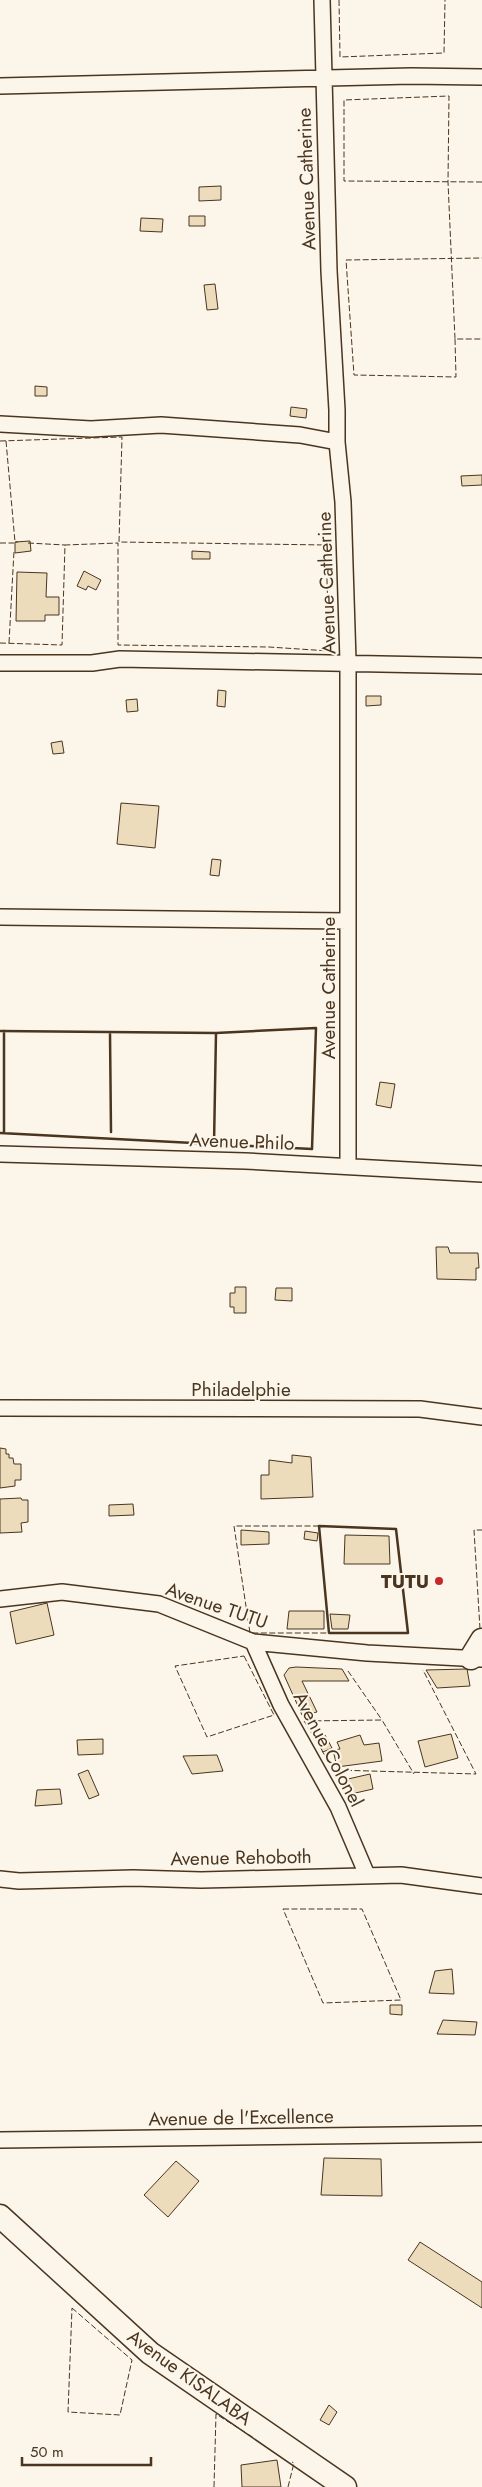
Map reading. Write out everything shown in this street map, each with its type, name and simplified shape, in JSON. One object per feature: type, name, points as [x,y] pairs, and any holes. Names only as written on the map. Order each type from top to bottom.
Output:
[{"type":"street","name":"Avenue Catherine","points":[[322,0],[337,442],[343,502],[348,664],[348,1166]]},
{"type":"street","points":[[0,86],[324,78],[482,77]]},
{"type":"street","points":[[0,424],[91,429],[161,425],[300,436],[337,442]]},
{"type":"street","points":[[0,663],[92,663],[120,659],[482,666]]},
{"type":"street","points":[[0,917],[348,921]]},
{"type":"street","name":"Avenue Philo","points":[[0,1154],[245,1161],[482,1174]]},
{"type":"street","name":"Philadelphie","points":[[0,1408],[420,1410],[482,1417]]},
{"type":"street","name":"Avenue TUTU","points":[[0,1598],[62,1592],[159,1604],[253,1642],[367,1653],[478,1652]]},
{"type":"street","name":"Avenue Colonel","points":[[253,1642],[281,1705],[338,1807],[367,1875]]},
{"type":"street","name":"Avenue Rehoboth","points":[[0,1879],[20,1881],[133,1878],[201,1880],[400,1875],[482,1886]]},
{"type":"street","name":"Avenue de l'Excellence","points":[[0,2140],[482,2134]]},
{"type":"street","name":"Avenue KISALABA","points":[[0,2216],[150,2353],[345,2487]]},
{"type":"building","points":[[221,186],[221,200],[199,201],[199,187]]},
{"type":"building","points":[[189,216],[205,216],[205,226],[189,226]]},
{"type":"building","points":[[141,218],[163,219],[162,232],[140,231]]},
{"type":"building","points":[[215,284],[218,309],[207,310],[204,285]]},
{"type":"building","points":[[35,386],[47,387],[47,396],[35,396]]},
{"type":"building","points":[[291,407],[307,409],[306,418],[290,416]]},
{"type":"building","points":[[482,475],[482,485],[462,486],[461,476]]},
{"type":"building","points":[[30,541],[31,551],[15,553],[15,542]]},
{"type":"building","points":[[192,551],[210,552],[210,559],[192,559]]},
{"type":"building","points":[[84,571],[101,580],[96,590],[88,586],[86,590],[77,586]]},
{"type":"building","points":[[17,572],[47,573],[46,597],[59,597],[59,615],[45,615],[45,621],[16,621]]},
{"type":"building","points":[[218,690],[226,691],[225,707],[217,706]]},
{"type":"building","points":[[366,696],[381,696],[381,705],[366,706]]},
{"type":"building","points":[[137,699],[138,711],[127,712],[126,700]]},
{"type":"building","points":[[62,741],[64,753],[53,754],[51,743]]},
{"type":"building","points":[[121,803],[159,806],[155,848],[117,844]]},
{"type":"building","points":[[212,859],[221,860],[219,876],[210,875]]},
{"type":"building","points":[[380,1082],[395,1084],[391,1108],[376,1105]]},
{"type":"building","points":[[436,1247],[448,1247],[450,1253],[478,1253],[479,1268],[476,1268],[476,1280],[437,1279]]},
{"type":"building","points":[[235,1287],[246,1287],[246,1313],[234,1313],[234,1307],[230,1307],[230,1293],[235,1293]]},
{"type":"building","points":[[276,1288],[292,1288],[292,1301],[275,1300]]},
{"type":"building","points":[[0,1448],[6,1449],[6,1454],[9,1454],[9,1458],[13,1458],[14,1464],[21,1464],[21,1480],[15,1480],[15,1486],[0,1488]]},
{"type":"building","points":[[292,1455],[311,1457],[313,1497],[261,1499],[261,1475],[269,1475],[269,1460],[292,1463]]},
{"type":"building","points":[[21,1498],[22,1500],[28,1500],[28,1522],[21,1523],[22,1532],[0,1533],[0,1499]]},
{"type":"building","points":[[133,1504],[134,1515],[109,1516],[109,1505]]},
{"type":"building","points":[[241,1530],[269,1532],[269,1544],[241,1545]]},
{"type":"building","points":[[305,1531],[318,1533],[317,1541],[304,1539]]},
{"type":"building","points":[[345,1535],[389,1536],[390,1564],[344,1564]]},
{"type":"building","points":[[47,1603],[54,1635],[16,1644],[10,1612]]},
{"type":"building","points":[[289,1611],[324,1611],[324,1629],[287,1629]]},
{"type":"building","points":[[330,1614],[350,1615],[348,1629],[332,1629]]},
{"type":"building","points":[[289,1668],[342,1669],[349,1681],[302,1681],[317,1712],[302,1715],[284,1675]]},
{"type":"building","points":[[467,1669],[470,1686],[437,1688],[426,1670]]},
{"type":"building","points":[[451,1734],[458,1758],[425,1767],[418,1741]]},
{"type":"building","points":[[325,1735],[332,1748],[323,1752],[315,1738]]},
{"type":"building","points":[[360,1735],[364,1745],[379,1743],[382,1761],[337,1767],[333,1750],[340,1749],[337,1742]]},
{"type":"building","points":[[103,1739],[103,1754],[78,1755],[77,1740]]},
{"type":"building","points":[[217,1755],[223,1771],[192,1774],[183,1756]]},
{"type":"building","points":[[88,1770],[99,1795],[89,1799],[78,1774]]},
{"type":"building","points":[[370,1774],[373,1789],[351,1794],[348,1779]]},
{"type":"building","points":[[60,1789],[62,1804],[35,1806],[37,1790]]},
{"type":"building","points":[[452,1969],[454,1994],[429,1993],[435,1971]]},
{"type":"building","points":[[390,2005],[402,2005],[402,2015],[390,2014]]},
{"type":"building","points":[[443,2020],[477,2022],[475,2035],[437,2034]]},
{"type":"building","points":[[324,2158],[381,2159],[382,2196],[321,2195]]},
{"type":"building","points":[[176,2161],[199,2181],[168,2217],[144,2195]]},
{"type":"building","points":[[420,2242],[482,2282],[482,2308],[408,2260]]},
{"type":"building","points":[[329,2405],[337,2412],[329,2425],[320,2420]]},
{"type":"building","points":[[277,2460],[281,2487],[242,2487],[241,2465]]},
{"type":"fence","points":[[339,0],[340,57],[444,53],[445,0]]},
{"type":"fence","points":[[482,182],[344,181],[344,100],[449,96],[448,182],[455,339],[482,339]]},
{"type":"fence","points":[[455,339],[456,377],[354,375],[346,260],[482,258]]},
{"type":"fence","points":[[0,441],[122,437],[119,542],[326,545],[329,651],[269,647],[118,645],[118,543],[65,545],[62,645],[0,643]]},
{"type":"fence","points":[[6,441],[15,542],[18,542]]},
{"type":"fence","points":[[0,543],[14,543]]},
{"type":"fence","points":[[28,543],[65,545]]},
{"type":"fence","points":[[9,643],[14,551]]},
{"type":"fence","points":[[319,1526],[234,1526],[250,1633],[329,1633]]},
{"type":"fence","points":[[480,1629],[474,1530],[482,1530]]},
{"type":"fence","points":[[244,1656],[274,1715],[207,1737],[175,1666],[244,1656]]},
{"type":"fence","points":[[322,1751],[335,1770],[476,1774],[423,1670]]},
{"type":"fence","points":[[348,1671],[382,1720]]},
{"type":"fence","points":[[316,1740],[304,1721],[382,1720],[414,1774]]},
{"type":"fence","points":[[283,1909],[362,1909],[401,2000],[323,2003],[283,1909]]},
{"type":"fence","points":[[72,2308],[132,2360],[120,2415],[68,2412],[72,2308]]},
{"type":"fence","points":[[214,2487],[216,2414],[254,2438]]},
{"type":"fence","points":[[288,2487],[294,2463],[292,2462]]},
{"type":"wall","points":[[0,1031],[216,1033],[316,1028],[312,1149],[0,1133]]},
{"type":"wall","points":[[4,1031],[4,1133]]},
{"type":"wall","points":[[110,1033],[111,1132]]},
{"type":"wall","points":[[214,1144],[216,1033]]},
{"type":"wall","points":[[319,1526],[396,1529],[408,1633],[329,1633],[319,1526]]},
{"type":"place","name":"TUTU","points":[[439,1581]]}]
